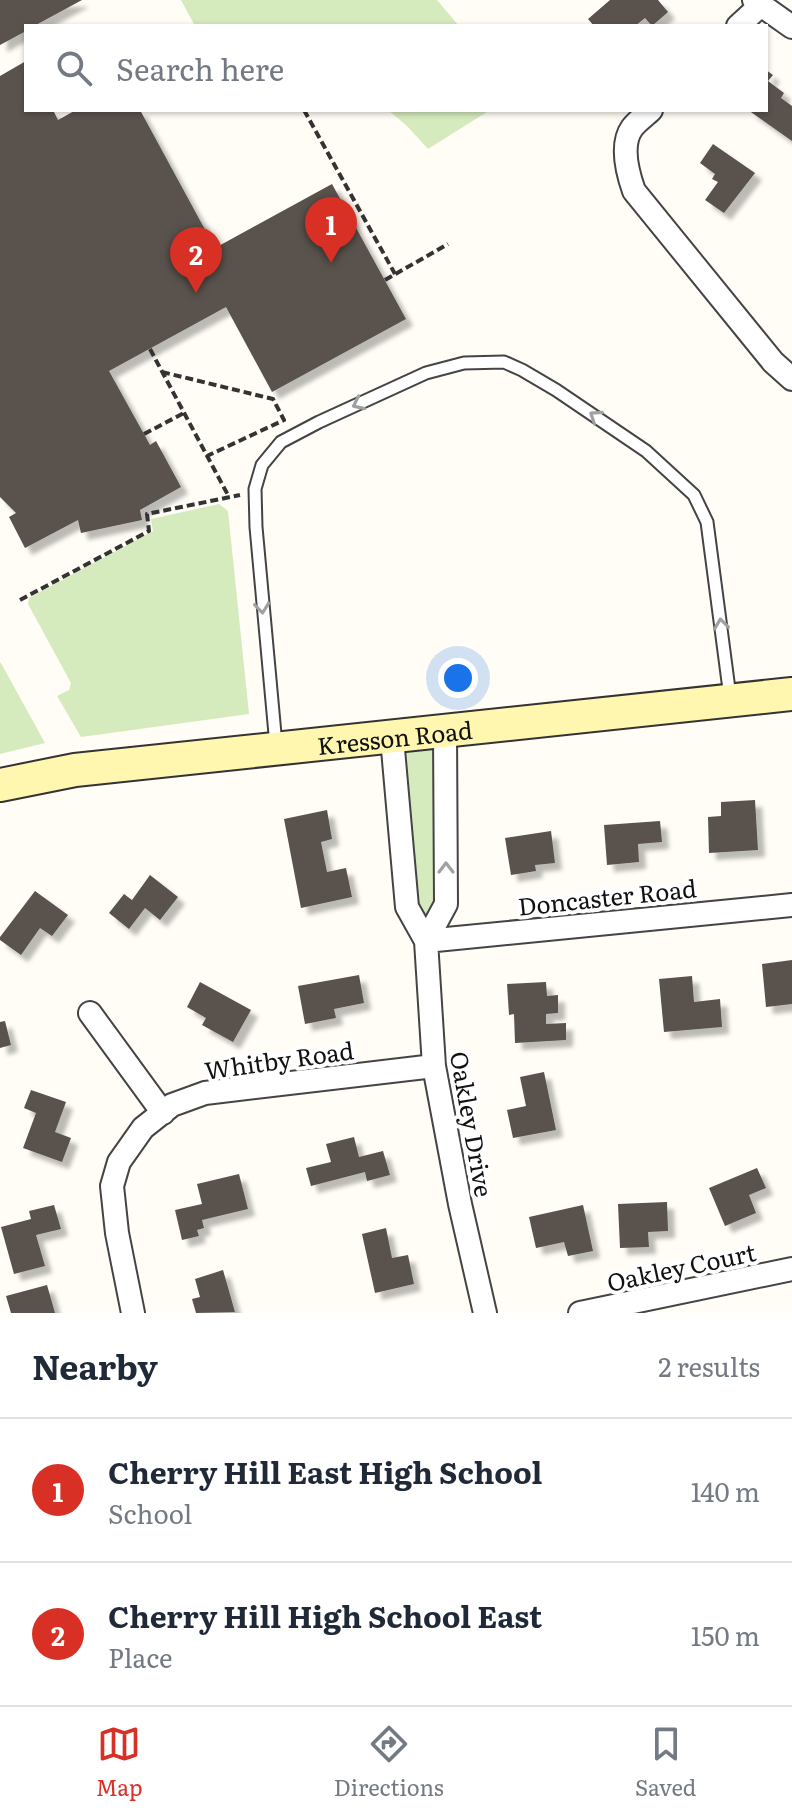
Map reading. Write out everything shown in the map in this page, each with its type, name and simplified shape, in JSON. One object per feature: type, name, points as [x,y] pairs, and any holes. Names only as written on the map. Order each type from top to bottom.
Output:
[{"type":"street","points":[[740,24],[757,2],[792,27]]},
{"type":"street","points":[[649,112],[631,129],[626,147],[634,191],[773,362],[792,379]]},
{"type":"street","name":"Kresson Road","points":[[0,785],[75,770],[792,694]]},
{"type":"street","points":[[426,941],[446,904],[445,732]]},
{"type":"street","points":[[392,738],[407,907],[426,941]]},
{"type":"street","name":"Doncaster Road","points":[[426,941],[792,905]]},
{"type":"street","name":"Oakley Drive","points":[[426,941],[434,1066],[460,1204],[485,1313]]},
{"type":"street","points":[[90,1013],[163,1113]]},
{"type":"street","name":"Whitby Road","points":[[133,1313],[117,1233],[112,1186],[119,1162],[143,1128],[172,1105],[205,1093],[434,1066]]},
{"type":"street","name":"Oakley Court","points":[[580,1313],[792,1269]]},
{"type":"lane","points":[[276,750],[256,527],[255,489],[262,465],[281,442],[319,422],[426,373],[464,363],[504,362],[522,370],[646,451],[694,495],[707,522],[730,701]]},
{"type":"path","points":[[305,112],[395,274]]},
{"type":"path","points":[[385,280],[448,244]]},
{"type":"path","points":[[150,349],[229,497]]},
{"type":"path","points":[[162,372],[273,399],[284,420],[207,456]]},
{"type":"path","points":[[144,434],[184,413]]},
{"type":"path","points":[[20,600],[149,531],[147,514],[240,495]]},
{"type":"green space","points":[[181,0],[437,0],[457,24],[194,24]]},
{"type":"green space","points":[[390,112],[487,112],[428,149]]},
{"type":"green space","points":[[219,504],[228,511],[249,714],[81,737],[57,696],[69,690],[71,683],[28,604],[29,598],[153,531],[151,519]]},
{"type":"green space","points":[[0,662],[2,665],[45,743],[0,754]]},
{"type":"green space","points":[[445,732],[446,904],[426,941],[407,907],[392,738]]},
{"type":"building","points":[[0,0],[82,0],[38,24],[24,24],[24,32],[0,45]]},
{"type":"building","points":[[610,0],[658,0],[668,12],[654,24],[645,18],[638,24],[592,24],[588,19]]},
{"type":"building","points":[[24,62],[24,112],[54,112],[58,120],[72,112],[141,112],[215,248],[332,184],[406,319],[272,392],[226,307],[109,371],[150,445],[156,441],[181,487],[140,510],[142,520],[81,533],[78,520],[25,548],[9,517],[16,513],[0,497],[0,76]]},
{"type":"building","points":[[768,81],[784,93],[781,98],[792,106],[792,141],[751,112],[768,112]]},
{"type":"building","points":[[713,144],[755,173],[724,213],[705,200],[718,182],[712,179],[715,174],[700,163]]},
{"type":"building","points":[[755,800],[758,850],[709,853],[708,817],[721,816],[721,802]]},
{"type":"building","points":[[327,810],[332,839],[321,842],[327,872],[346,868],[352,897],[301,908],[284,819]]},
{"type":"building","points":[[660,821],[662,842],[638,844],[639,862],[607,865],[604,825]]},
{"type":"building","points":[[551,831],[555,863],[535,865],[536,871],[511,875],[505,838]]},
{"type":"building","points":[[150,875],[178,897],[160,920],[145,908],[129,929],[109,913],[124,894],[132,900]]},
{"type":"building","points":[[35,891],[68,915],[52,936],[40,928],[21,955],[0,937]]},
{"type":"building","points":[[792,960],[792,1004],[766,1007],[762,964]]},
{"type":"building","points":[[359,975],[364,1003],[334,1009],[336,1018],[305,1024],[298,986]]},
{"type":"building","points":[[692,976],[694,1002],[720,999],[722,1027],[664,1032],[659,979]]},
{"type":"building","points":[[200,982],[251,1010],[233,1042],[202,1025],[206,1018],[187,1007]]},
{"type":"building","points":[[546,982],[547,996],[558,995],[558,1013],[546,1014],[546,1024],[566,1023],[566,1040],[515,1043],[514,1014],[509,1015],[507,984]]},
{"type":"building","points":[[5,1021],[11,1045],[0,1048],[0,1022]]},
{"type":"building","points":[[544,1072],[556,1130],[513,1138],[507,1110],[526,1106],[520,1077]]},
{"type":"building","points":[[31,1090],[66,1102],[55,1132],[71,1138],[62,1162],[23,1148],[36,1113],[24,1108]]},
{"type":"building","points":[[354,1137],[359,1157],[383,1151],[390,1175],[367,1181],[365,1172],[311,1186],[306,1168],[331,1162],[326,1144]]},
{"type":"building","points":[[757,1168],[766,1188],[749,1195],[756,1213],[725,1226],[709,1188]]},
{"type":"building","points":[[239,1174],[248,1209],[202,1220],[204,1228],[197,1230],[199,1236],[182,1240],[175,1210],[202,1204],[197,1184]]},
{"type":"building","points":[[667,1202],[668,1231],[648,1232],[649,1247],[620,1248],[618,1204]]},
{"type":"building","points":[[54,1205],[61,1229],[36,1235],[45,1266],[14,1274],[1,1227],[31,1219],[29,1211]]},
{"type":"building","points":[[583,1205],[593,1251],[568,1256],[564,1242],[536,1248],[529,1217]]},
{"type":"building","points":[[386,1228],[392,1258],[408,1255],[414,1284],[375,1293],[362,1234]]},
{"type":"building","points":[[223,1270],[235,1312],[196,1313],[192,1299],[200,1297],[195,1279]]},
{"type":"building","points":[[47,1285],[55,1313],[11,1313],[6,1296]]},
{"type":"place","name":"Cherry Hill East High School","points":[[331,263]]},
{"type":"place","name":"Cherry Hill High School East","points":[[196,293]]}]
